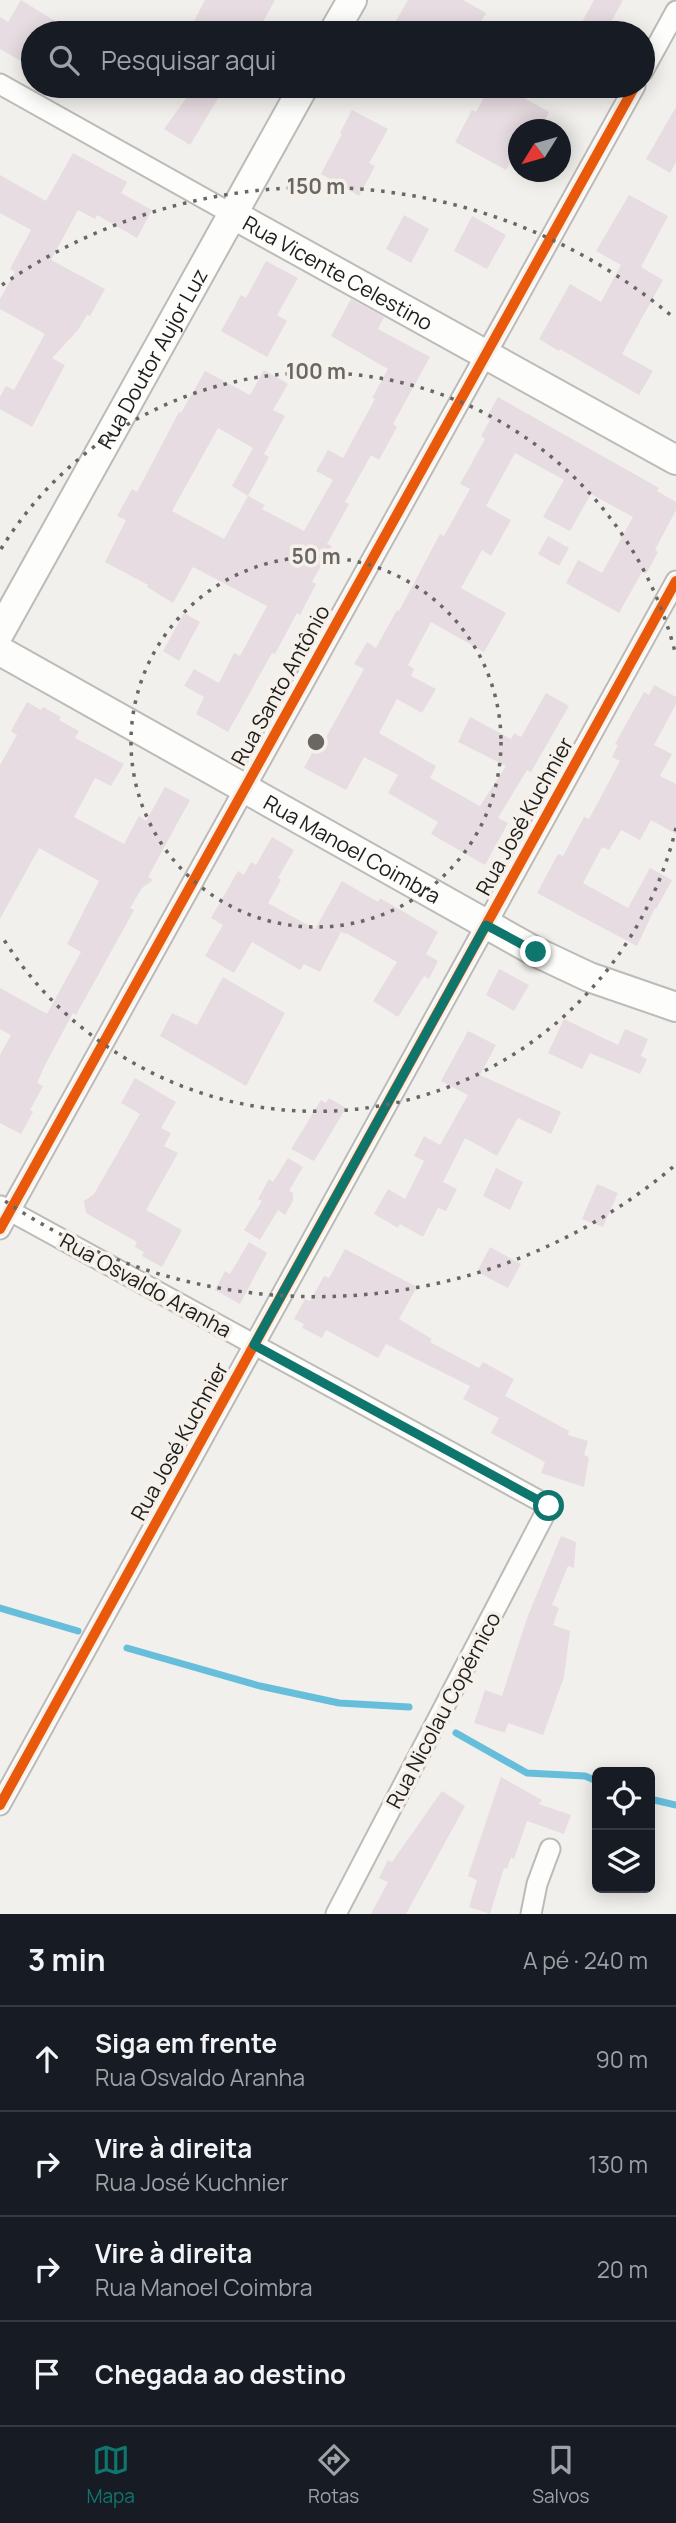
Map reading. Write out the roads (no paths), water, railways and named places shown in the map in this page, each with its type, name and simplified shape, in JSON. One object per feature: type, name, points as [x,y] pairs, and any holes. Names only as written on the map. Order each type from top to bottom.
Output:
[{"type":"street","points":[[340,21],[352,0]]},
{"type":"street","points":[[655,49],[676,11]]},
{"type":"street","name":"Rua Vicente Celestino","points":[[0,84],[21,96]]},
{"type":"street","name":"Rua Vicente Celestino","points":[[25,98],[676,460]]},
{"type":"street","name":"Rua Doutor Aujor Luz","points":[[0,632],[297,98]]},
{"type":"street","name":"Rua Santo Antônio","points":[[0,1229],[5,1208],[245,788],[628,98]]},
{"type":"street","name":"Rua José Kuchnier","points":[[0,1805],[676,581]]},
{"type":"street","name":"Rua Manoel Coimbra","points":[[0,652],[536,952],[589,977],[676,1007]]},
{"type":"street","name":"Rua Osvaldo Aranha","points":[[5,1208],[549,1506]]},
{"type":"street","name":"Rua Nicolau Copérnico","points":[[336,1914],[549,1506]]},
{"type":"street","points":[[531,1914],[537,1884],[550,1849]]},
{"type":"waterway","points":[[0,1608],[78,1631]]},
{"type":"waterway","points":[[127,1648],[260,1686],[339,1703],[409,1707]]},
{"type":"waterway","points":[[456,1733],[527,1773],[585,1776],[592,1779]]},
{"type":"waterway","points":[[655,1800],[676,1805]]}]
